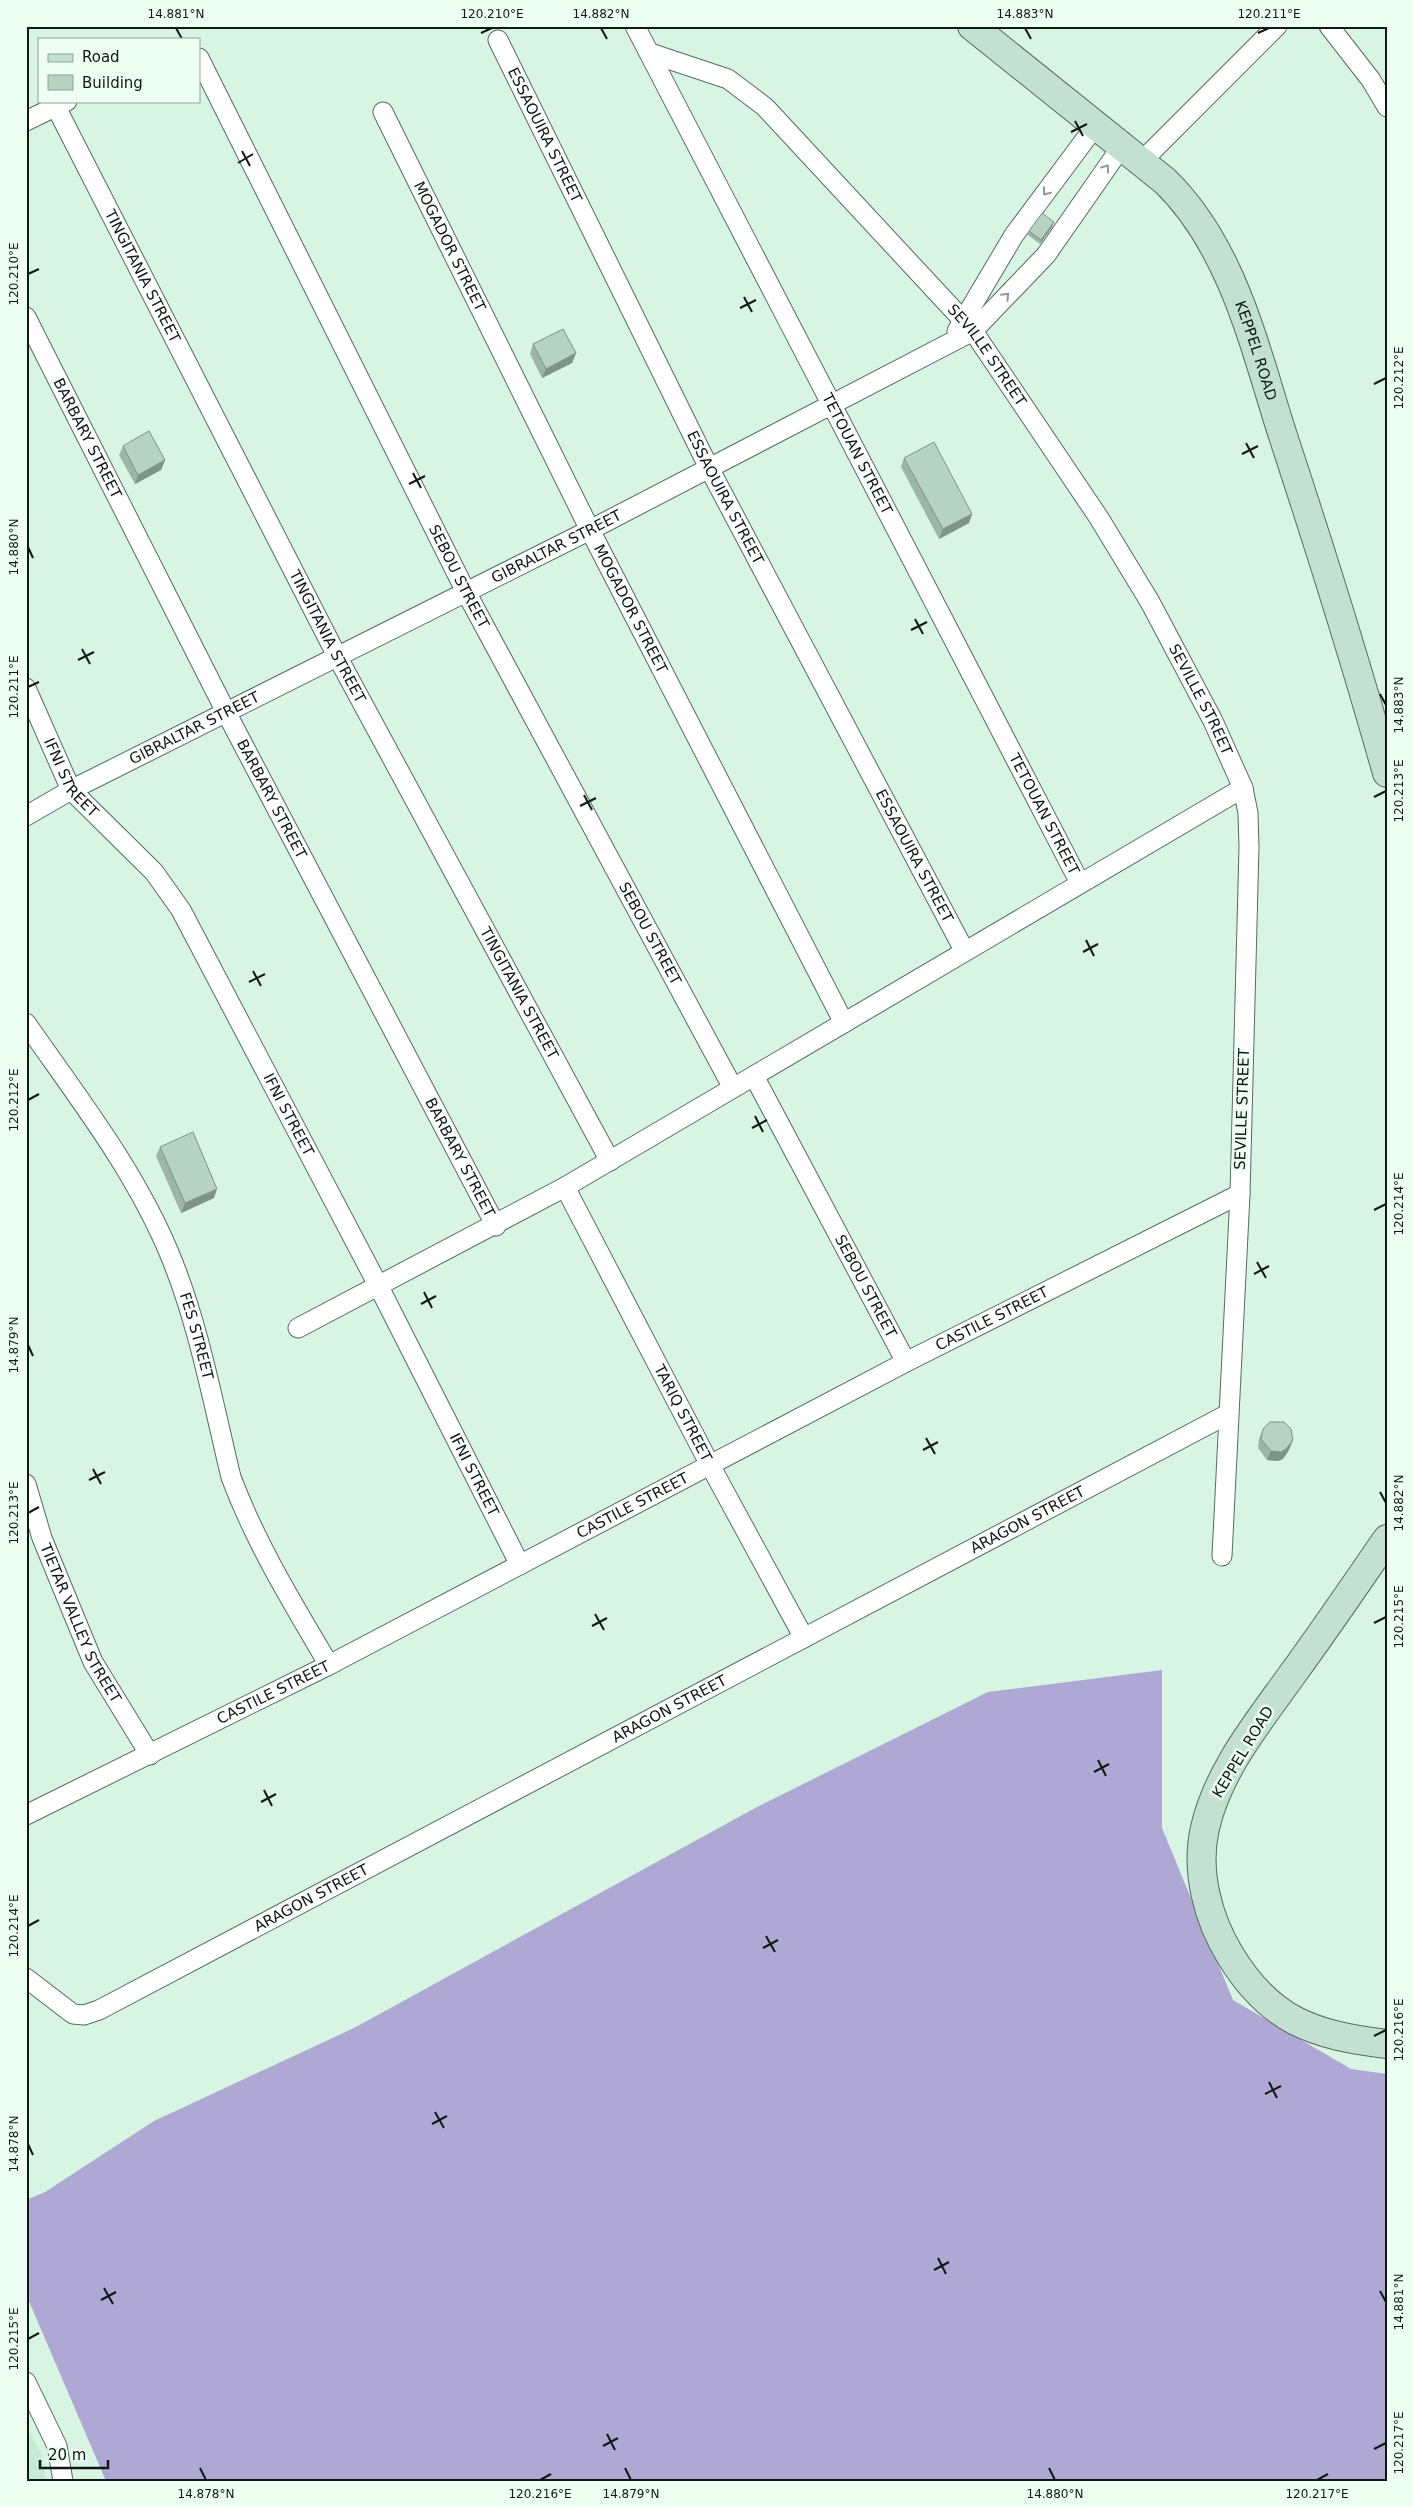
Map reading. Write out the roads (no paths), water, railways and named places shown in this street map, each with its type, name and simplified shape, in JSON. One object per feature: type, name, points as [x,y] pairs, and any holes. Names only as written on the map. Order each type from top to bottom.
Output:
[{"type":"street","name":"TETOUAN STREET","points":[[635,26],[1080,883]]},
{"type":"street","name":"KEPPEL ROAD","points":[[972,26],[1132,153],[1178,194],[1192,210],[1217,252],[1235,292],[1316,533],[1387,774]]},
{"type":"street","points":[[968,325],[1046,254],[1132,153],[1277,26]]},
{"type":"street","points":[[1330,26],[1371,80],[1387,107]]},
{"type":"street","name":"ESSAOUIRA STREET","points":[[498,40],[709,468],[964,950]]},
{"type":"street","name":"SEVILLE STREET","points":[[650,53],[728,79],[765,107],[968,325],[1125,559],[1187,669],[1243,788],[1248,813],[1249,847],[1240,1194],[1222,1556]]},
{"type":"street","name":"SEBOU STREET","points":[[200,60],[466,592],[733,1088]]},
{"type":"street","points":[[26,122],[61,104]]},
{"type":"street","name":"TINGITANIA STREET","points":[[61,104],[338,658],[610,1161]]},
{"type":"street","name":"MOGADOR STREET","points":[[383,112],[590,530],[844,1022]]},
{"type":"street","points":[[968,325],[1014,235],[1096,125]]},
{"type":"street","name":"BARBARY STREET","points":[[26,317],[227,714],[496,1226]]},
{"type":"street","name":"GIBRALTAR STREET","points":[[26,816],[71,790],[338,658],[832,405],[951,342],[968,325]]},
{"type":"street","name":"IFNI STREET","points":[[26,688],[71,790],[154,872],[181,910],[379,1287],[520,1565]]},
{"type":"street","points":[[298,1328],[496,1226],[565,1187],[964,950],[1243,788]]},
{"type":"street","name":"FES STREET","points":[[26,1023],[126,1168],[150,1211],[170,1254],[181,1287],[231,1477],[239,1499],[258,1542],[329,1665]]},
{"type":"street","name":"SEBOU STREET","points":[[754,1076],[906,1362]]},
{"type":"street","name":"TARIQ STREET","points":[[565,1187],[710,1465],[804,1638]]},
{"type":"street","name":"CASTILE STREET","points":[[26,1815],[329,1665],[906,1362],[1240,1194]]},
{"type":"street","name":"ARAGON STREET","points":[[26,1978],[73,2014],[90,2014],[1228,1414]]},
{"type":"street","name":"TIETAR VALLEY STREET","points":[[26,1484],[42,1538],[93,1662],[150,1755]]},
{"type":"street","name":"KEPPEL ROAD","points":[[1387,1539],[1255,1726],[1234,1760],[1218,1789],[1210,1811],[1202,1850],[1204,1887],[1215,1924],[1236,1966],[1258,1995],[1271,2007],[1304,2025],[1330,2033],[1387,2044]]},
{"type":"street","points":[[26,2382],[57,2446],[63,2481]]}]
